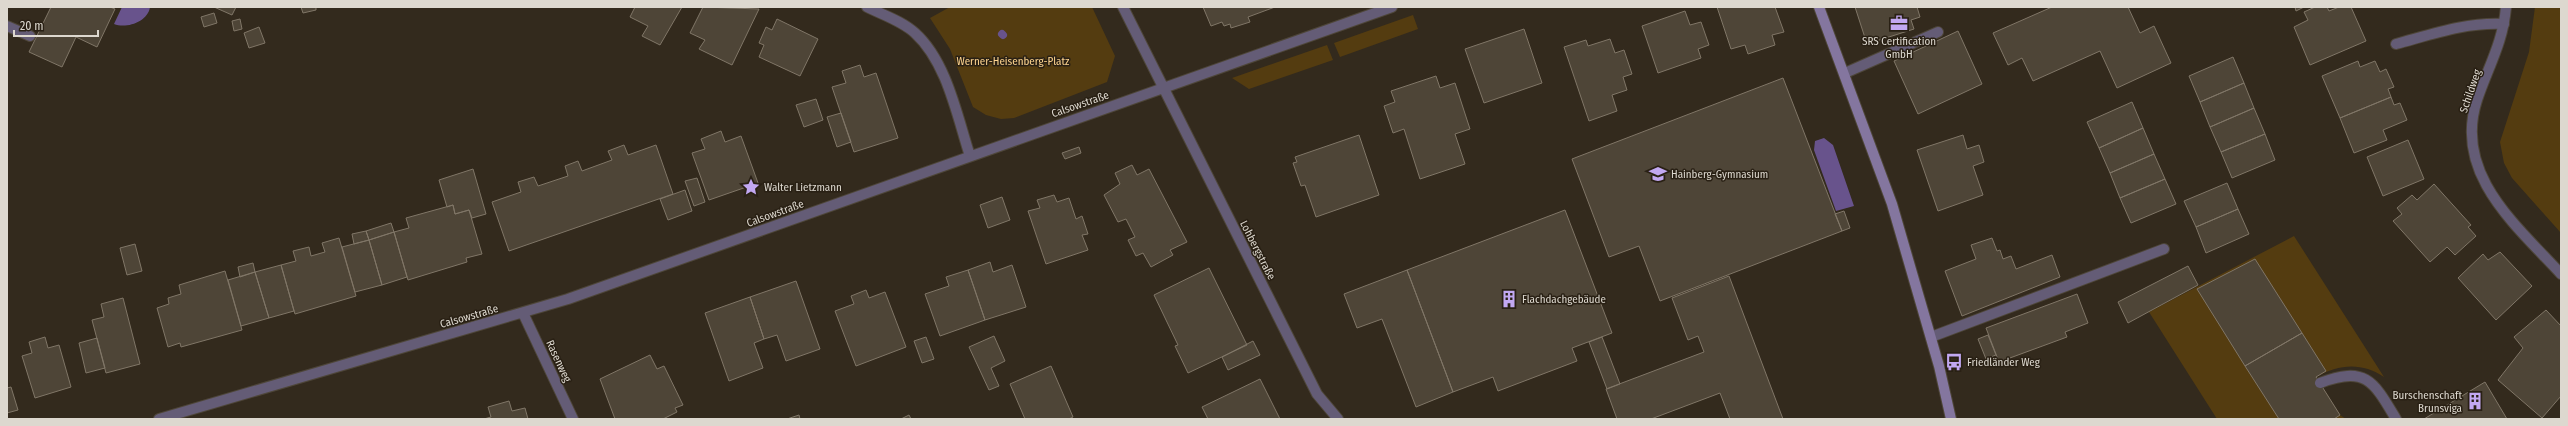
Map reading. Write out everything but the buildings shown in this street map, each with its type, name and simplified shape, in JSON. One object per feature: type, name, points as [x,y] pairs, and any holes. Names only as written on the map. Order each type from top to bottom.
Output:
[{"type":"street","points":[[867,7],[914,32],[932,52],[940,67],[970,156]]},
{"type":"street","name":"Lohbergstraße","points":[[1123,7],[1317,394],[1338,419]]},
{"type":"street","name":"Calsowstraße","points":[[159,419],[523,313],[1392,7]]},
{"type":"street","points":[[1819,7],[1845,73],[1892,204],[1931,337],[1951,419]]},
{"type":"street","name":"Schildweg","points":[[2506,7],[2499,46],[2477,100],[2472,121],[2477,167],[2485,186],[2498,206],[2561,274]]},
{"type":"street","points":[[2396,44],[2461,25],[2483,23],[2504,24]]},
{"type":"street","points":[[7,26],[30,36]]},
{"type":"street","points":[[1845,73],[1938,32]]},
{"type":"street","points":[[1931,337],[2164,248]]},
{"type":"street","name":"Rasenweg","points":[[523,313],[573,419]]},
{"type":"street","points":[[2320,383],[2345,375],[2365,378],[2374,384],[2396,419]]},
{"type":"green space","name":"Werner-Heisenberg-Platz","points":[[950,7],[1092,7],[1115,56],[1107,82],[1014,118],[1001,119],[986,115],[973,107],[950,49],[930,18]]},
{"type":"green space","points":[[2535,7],[2561,7],[2561,233],[2512,178],[2504,163],[2500,142],[2529,52]]},
{"type":"green space","points":[[1413,15],[1418,29],[1340,57],[1334,43]]},
{"type":"green space","points":[[1327,45],[1333,60],[1249,89],[1232,78]]},
{"type":"green space","points":[[2294,236],[2384,377],[2367,369],[2350,366],[2333,369],[2316,377],[2340,415],[2346,419],[2217,419],[2149,312]]},
{"type":"shaded area","points":[[122,7],[150,7],[145,17],[141,20],[124,26],[114,24]]},
{"type":"shaded area","points":[[1824,138],[1833,145],[1854,206],[1836,211],[1814,150],[1815,141]]},
{"type":"place","name":"SRS Certification GmbH","points":[[1899,23]]},
{"type":"place","name":"Hainberg-Gymnasium","points":[[1658,174]]},
{"type":"place","name":"Walter Lietzmann","points":[[751,187]]},
{"type":"place","name":"Flachdachgebäude","points":[[1509,299]]},
{"type":"place","name":"Friedländer Weg","points":[[1954,362]]},
{"type":"place","name":"Burschenschaft Brunsviga","points":[[2475,401]]}]
